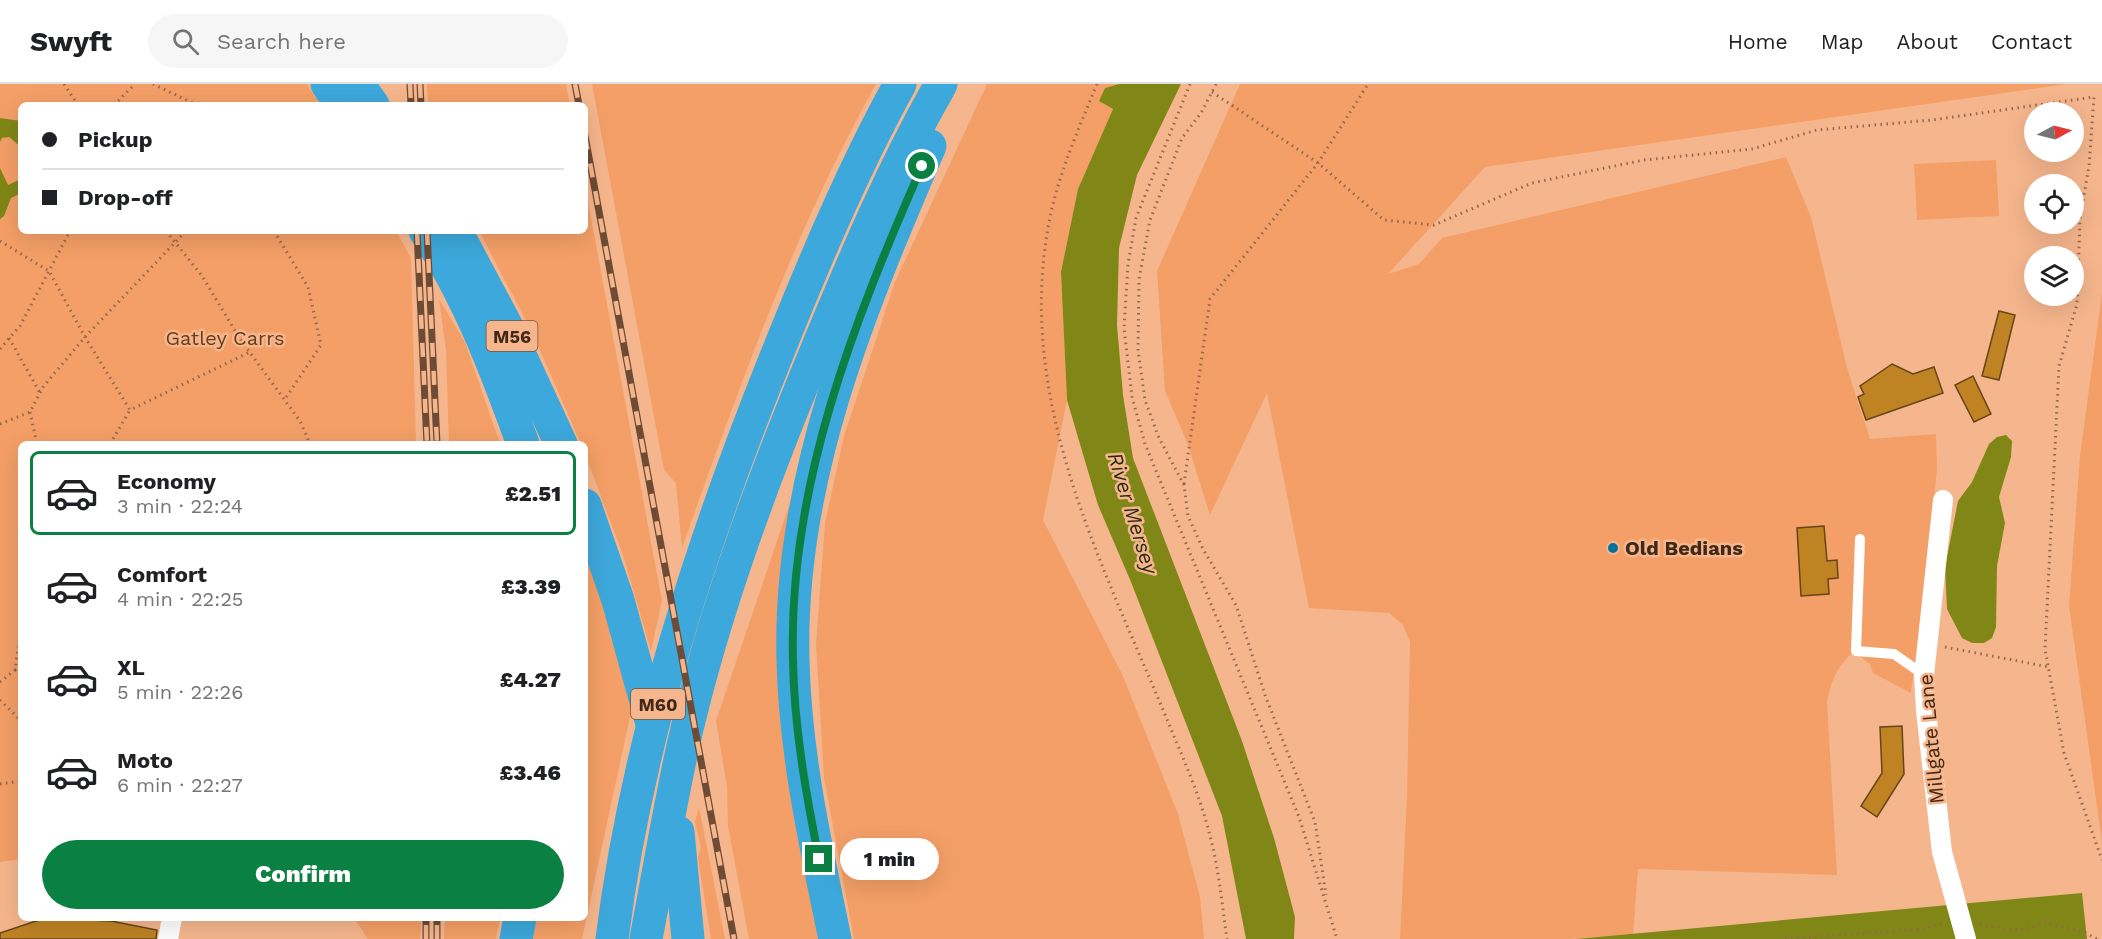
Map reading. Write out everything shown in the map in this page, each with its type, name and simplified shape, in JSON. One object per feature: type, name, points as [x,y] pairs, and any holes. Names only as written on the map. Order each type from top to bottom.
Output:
[{"type":"highway","points":[[327,84],[339,102]]},
{"type":"highway","points":[[358,84],[371,102]]},
{"type":"highway","name":"M60","points":[[612,935],[657,707],[691,589],[726,486],[800,295],[900,84]]},
{"type":"highway","name":"M60","points":[[646,939],[683,745],[714,632],[747,531],[788,420],[869,222],[941,84]]},
{"type":"highway","points":[[835,939],[806,790],[796,706],[793,660],[797,569],[819,449],[839,376],[864,305],[958,84]]},
{"type":"highway","name":"M56","points":[[427,234],[485,342],[522,441]]},
{"type":"highway","name":"M56","points":[[458,234],[506,325],[560,441]]},
{"type":"highway","points":[[588,514],[630,639],[675,819],[688,939]]},
{"type":"highway","points":[[516,939],[519,921]]},
{"type":"street","name":"Millgate Lane","points":[[1942,500],[1924,675],[1942,852],[1963,930]]},
{"type":"street","points":[[168,939],[171,921]]},
{"type":"lane","points":[[1860,539],[1856,651],[1894,654],[1924,675]]},
{"type":"path","points":[[64,84],[76,102]]},
{"type":"path","points":[[117,102],[135,84]]},
{"type":"path","points":[[153,84],[191,102]]},
{"type":"path","points":[[1097,84],[1064,164],[1047,233],[1043,272],[1043,329],[1052,416],[1083,519],[1194,786],[1211,836],[1227,939]]},
{"type":"path","points":[[1190,84],[1136,218],[1128,264],[1124,328],[1131,397],[1144,444],[1299,818],[1339,939]]},
{"type":"path","points":[[1184,485],[1159,438],[1145,400],[1138,350],[1139,279],[1150,219],[1182,138],[1201,113],[1216,84]]},
{"type":"path","points":[[1327,904],[1315,822],[1265,695],[1236,605],[1203,549],[1188,516],[1184,485],[1210,299],[1318,163],[1368,84]]},
{"type":"path","points":[[1212,92],[1318,163],[1384,220],[1434,225],[1532,183],[1644,160],[1752,149],[1817,130],[1932,120],[2094,97],[2089,166],[2080,219],[2077,303],[2059,366],[2046,649],[2064,753],[2102,860]]},
{"type":"path","points":[[0,349],[20,326],[68,234]]},
{"type":"path","points":[[168,234],[202,276],[250,352],[300,421],[309,441]]},
{"type":"path","points":[[36,441],[30,412],[40,393],[85,337],[182,234]]},
{"type":"path","points":[[276,234],[308,287],[321,345],[285,400]]},
{"type":"path","points":[[0,241],[49,271],[85,337],[130,410]]},
{"type":"path","points":[[9,338],[40,393]]},
{"type":"path","points":[[112,441],[130,410],[250,352]]},
{"type":"path","points":[[0,424],[30,412]]},
{"type":"path","points":[[1928,644],[2049,667]]},
{"type":"path","points":[[15,670],[18,649]]},
{"type":"path","points":[[0,682],[18,668]]},
{"type":"path","points":[[0,700],[18,718]]},
{"type":"path","points":[[0,784],[18,781]]},
{"type":"path","points":[[1785,939],[1922,929],[2031,930],[2042,922],[2084,932],[2097,939]]},
{"type":"green space","name":"Gatley Carrs","points":[[0,84],[307,84],[318,102],[18,102],[18,234],[398,234],[411,258],[416,441],[18,441],[18,859],[0,862]]},
{"type":"green space","points":[[427,84],[566,84],[569,102],[428,102]]},
{"type":"green space","points":[[592,84],[876,84],[846,140],[793,254],[746,371],[682,548],[676,483],[664,470]]},
{"type":"green space","points":[[987,84],[1119,84],[1105,88],[1099,101],[1113,109],[1078,189],[1061,272],[1067,400],[1043,520],[1122,674],[1178,814],[1200,897],[1204,939],[854,939],[824,778],[816,644],[825,523],[844,436],[895,282]]},
{"type":"green space","name":"Old Bedians","points":[[1240,84],[2067,84],[1485,167],[1388,274],[1419,264],[1442,238],[1786,157],[1811,217],[1847,368],[1870,439],[1936,434],[1937,469],[1920,647],[1923,648],[1913,676],[1911,693],[1873,673],[1870,664],[1854,652],[1839,668],[1828,695],[1837,875],[1638,869],[1633,934],[1569,939],[1400,939],[1407,797],[1410,642],[1403,625],[1389,613],[1309,608],[1267,393],[1210,515],[1187,442],[1165,391],[1157,271]]},
{"type":"green space","points":[[1996,160],[1999,216],[1917,220],[1914,164]]},
{"type":"green space","points":[[588,201],[662,601],[651,651],[623,555],[588,462],[588,441],[580,441],[531,330],[481,234],[588,234]]},
{"type":"green space","points":[[2102,293],[2102,842],[2069,606],[2080,456]]},
{"type":"green space","points":[[439,299],[465,342],[499,441],[449,441],[446,350]]},
{"type":"green space","points":[[814,432],[798,510],[825,939],[749,939],[728,826],[727,787],[716,721]]},
{"type":"green space","points":[[588,552],[612,628],[631,712],[588,911]]},
{"type":"green space","points":[[699,807],[725,939],[711,939],[698,858],[701,847],[695,822]]},
{"type":"green space","points":[[356,921],[421,921],[420,939],[368,939]]},
{"type":"green space","points":[[445,921],[499,921],[496,939],[444,939]]},
{"type":"green space","points":[[532,921],[586,921],[582,939],[529,939]]},
{"type":"water","name":"River Mersey","points":[[1119,84],[1181,84],[1137,175],[1119,248],[1117,325],[1123,395],[1133,458],[1242,741],[1274,838],[1295,917],[1294,939],[1246,939],[1222,816],[1131,582],[1098,505],[1067,400],[1061,272],[1078,189],[1113,109],[1099,101],[1105,88]]},
{"type":"water","points":[[0,118],[18,121],[18,144],[9,137],[2,138],[0,142]]},
{"type":"water","points":[[0,168],[8,185],[18,180],[18,194],[11,198],[4,216],[0,219]]},
{"type":"water","points":[[2006,435],[2012,441],[2011,457],[1999,497],[2005,523],[1997,566],[1996,627],[1992,638],[1984,643],[1972,643],[1962,638],[1947,609],[1945,567],[1958,501],[1972,482],[1989,444],[1997,437]]},
{"type":"water","points":[[2082,893],[2087,939],[1575,939]]},
{"type":"building","points":[[1999,311],[2015,315],[1999,380],[1982,376]]},
{"type":"building","points":[[1892,364],[1913,374],[1934,367],[1943,393],[1866,420],[1858,397],[1864,394],[1860,386]]},
{"type":"building","points":[[1973,376],[1991,414],[1974,422],[1955,385]]},
{"type":"building","points":[[1824,526],[1827,561],[1837,560],[1838,578],[1828,579],[1829,594],[1801,596],[1797,528]]},
{"type":"building","points":[[1902,726],[1904,774],[1877,817],[1861,806],[1882,773],[1880,727]]},
{"type":"building","points":[[36,921],[111,921],[157,930],[156,939],[0,939],[0,933]]},
{"type":"railway","points":[[410,84],[411,102]]},
{"type":"railway","points":[[420,84],[421,102]]},
{"type":"railway","points":[[575,84],[578,102]]},
{"type":"railway","points":[[588,152],[734,939]]},
{"type":"railway","points":[[417,234],[427,441]]},
{"type":"railway","points":[[427,234],[437,441]]},
{"type":"railway","points":[[426,921],[426,939]]},
{"type":"railway","points":[[437,921],[437,939]]},
{"type":"place","name":"Old Bedians","points":[[1613,548]]},
{"type":"route","points":[[819,859],[806,790],[796,706],[793,660],[797,569],[814,470],[839,376],[864,305],[922,166]]}]
